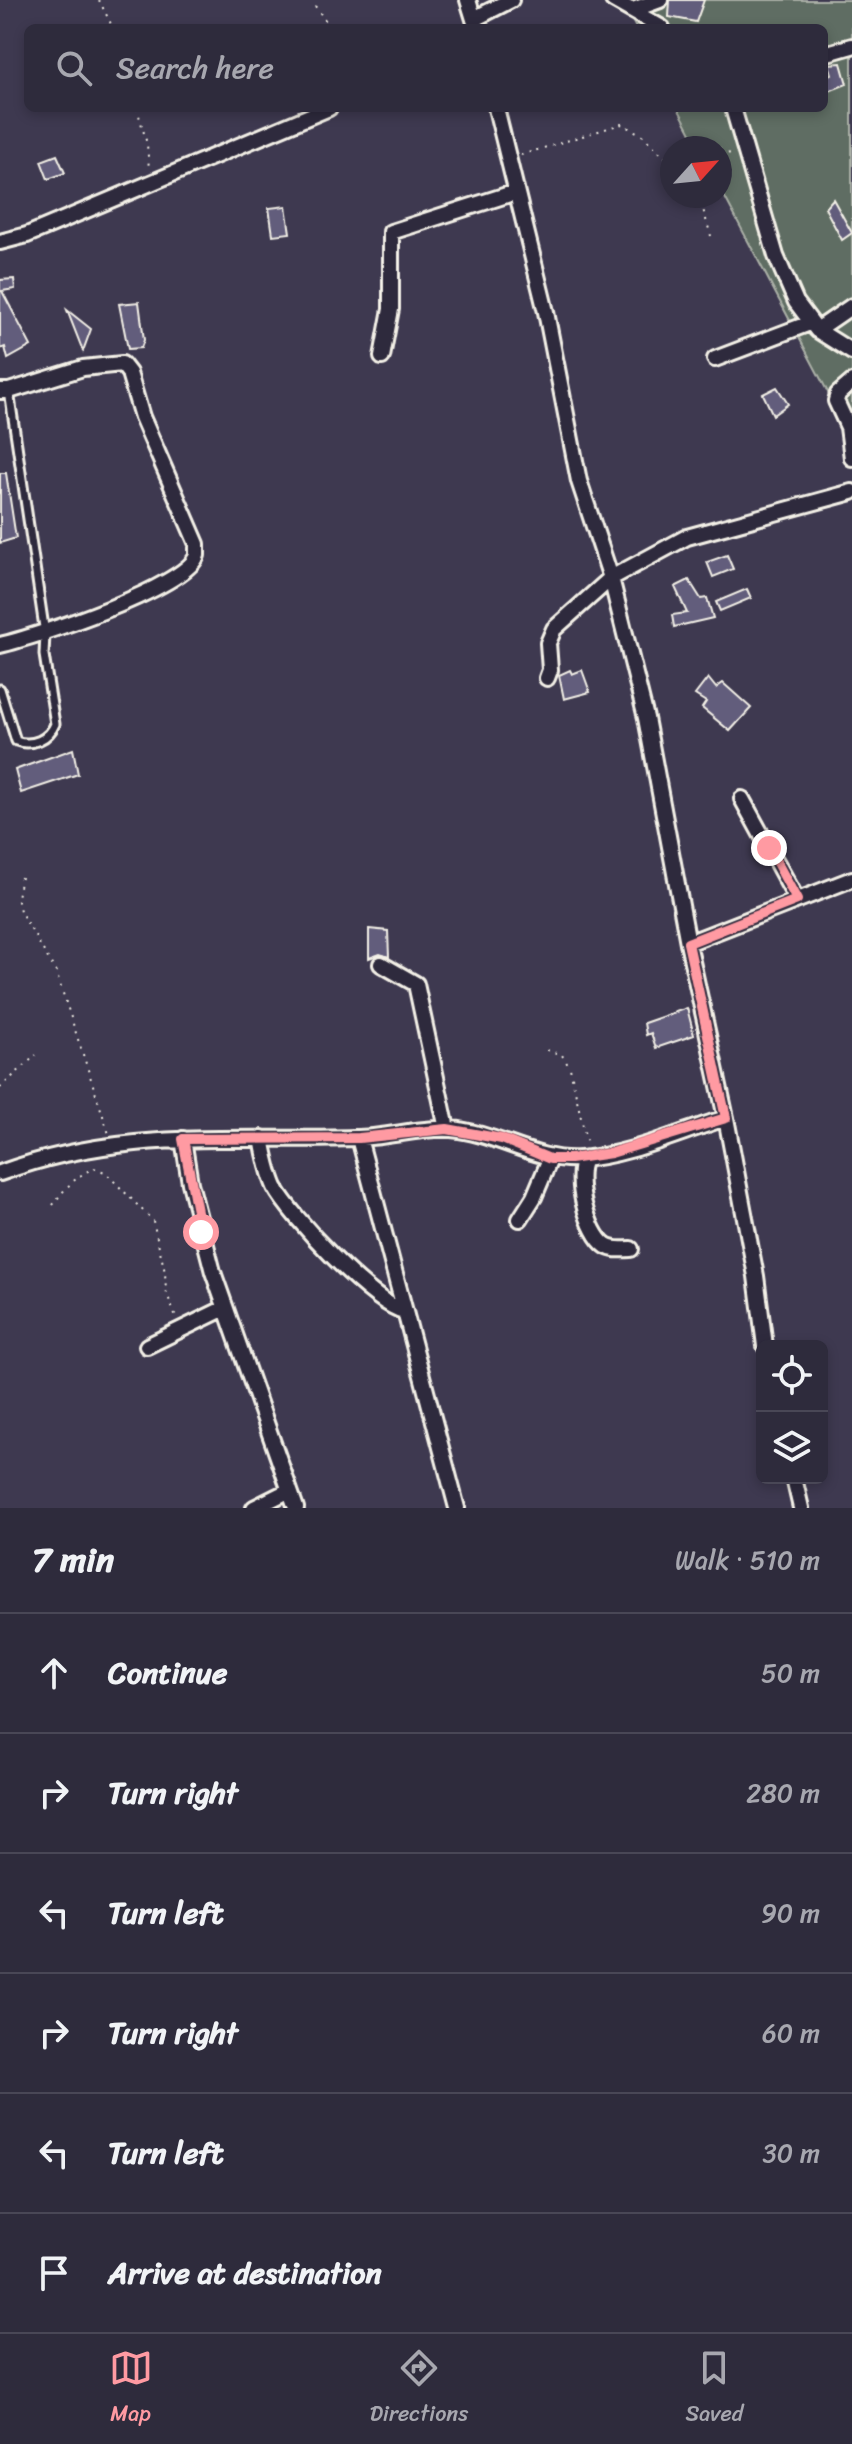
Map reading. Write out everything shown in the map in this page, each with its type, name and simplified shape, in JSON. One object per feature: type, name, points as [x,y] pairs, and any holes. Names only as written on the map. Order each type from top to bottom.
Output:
[{"type":"street","points":[[468,0],[475,24],[511,0]]},
{"type":"street","points":[[613,0],[656,24]]},
{"type":"street","points":[[633,10],[660,0]]},
{"type":"street","points":[[828,53],[852,46]]},
{"type":"street","points":[[0,242],[27,235],[319,112]]},
{"type":"street","points":[[497,112],[574,439],[579,481],[611,578],[646,718],[688,943],[726,1118],[756,1276],[764,1340]]},
{"type":"street","points":[[734,112],[776,256],[813,327],[852,352]]},
{"type":"street","points":[[382,357],[391,309],[391,232],[516,192]]},
{"type":"street","points":[[715,359],[813,327],[852,306]]},
{"type":"street","points":[[0,645],[81,621],[184,571],[196,560],[197,544],[122,364],[83,368],[5,391]]},
{"type":"street","points":[[852,382],[838,394],[836,401],[848,427],[852,458]]},
{"type":"street","points":[[547,678],[550,670],[548,643],[554,629],[611,578],[687,537],[852,492]]},
{"type":"street","points":[[742,799],[797,900]]},
{"type":"street","points":[[688,943],[852,879]]},
{"type":"street","points":[[381,964],[416,984],[447,1129]]},
{"type":"street","points":[[0,1173],[60,1154],[113,1143],[183,1139],[359,1138],[447,1129],[502,1139],[550,1159],[581,1159],[726,1118]]},
{"type":"street","points":[[262,1138],[269,1172],[290,1209],[314,1238],[384,1304],[404,1311]]},
{"type":"street","points":[[359,1138],[457,1508]]},
{"type":"street","points":[[183,1139],[201,1232],[296,1508]]},
{"type":"street","points":[[520,1219],[534,1197],[550,1159]]},
{"type":"street","points":[[581,1159],[577,1173],[585,1209],[600,1239],[610,1248],[631,1249]]},
{"type":"street","points":[[147,1346],[225,1308]]},
{"type":"street","points":[[795,1484],[801,1508]]},
{"type":"street","points":[[254,1508],[288,1491]]},
{"type":"lane","points":[[0,689],[16,741],[35,742],[51,733],[55,724],[44,655],[45,634],[5,391]]},
{"type":"path","points":[[99,0],[111,24]]},
{"type":"path","points":[[315,6],[328,24]]},
{"type":"path","points":[[138,112],[147,144],[151,181]]},
{"type":"path","points":[[508,159],[621,124],[641,134],[660,152]]},
{"type":"path","points":[[703,208],[711,236]]},
{"type":"path","points":[[21,877],[17,897],[20,911],[56,972],[113,1143]]},
{"type":"path","points":[[547,1050],[562,1055],[570,1068],[581,1159]]},
{"type":"path","points":[[0,1088],[36,1055]]},
{"type":"path","points":[[53,1205],[66,1186],[84,1173],[94,1168],[105,1172],[154,1223],[166,1291],[180,1330]]},
{"type":"green space","points":[[621,0],[852,0],[852,438],[731,208],[732,136],[693,136],[680,112],[828,112],[828,24],[634,24]]},
{"type":"building","points":[[670,0],[704,0],[696,22],[669,17]]},
{"type":"building","points":[[841,63],[847,84],[828,92],[828,76],[832,74],[829,64]]},
{"type":"building","points":[[57,155],[65,173],[48,179],[41,161]]},
{"type":"building","points":[[833,199],[852,233],[842,240],[825,208]]},
{"type":"building","points":[[286,206],[290,233],[273,235],[269,208]]},
{"type":"building","points":[[14,279],[15,289],[2,291],[31,346],[8,359],[5,347],[0,349],[0,280]]},
{"type":"building","points":[[139,302],[144,340],[141,348],[128,349],[119,304]]},
{"type":"building","points":[[67,310],[91,329],[83,351]]},
{"type":"building","points":[[777,387],[788,404],[773,415],[763,394]]},
{"type":"building","points":[[0,473],[6,473],[16,538],[0,543]]},
{"type":"building","points":[[727,555],[733,569],[713,577],[707,562]]},
{"type":"building","points":[[689,580],[701,599],[707,598],[713,618],[674,627],[672,615],[687,613],[675,587]]},
{"type":"building","points":[[747,589],[751,598],[720,611],[716,602]]},
{"type":"building","points":[[570,670],[572,674],[582,670],[590,692],[564,699],[559,675]]},
{"type":"building","points":[[708,678],[716,688],[723,683],[751,708],[730,731],[702,708],[706,702],[695,695]]},
{"type":"building","points":[[73,749],[78,774],[21,793],[15,770]]},
{"type":"building","points":[[369,929],[388,931],[389,957],[380,954],[369,958]]},
{"type":"building","points":[[687,1008],[694,1035],[656,1048],[651,1033],[646,1035],[644,1023]]},
{"type":"route","points":[[201,1232],[183,1139],[359,1138],[447,1129],[502,1139],[550,1159],[570,1159],[611,1153],[726,1118],[688,943],[797,900],[769,848]]}]
